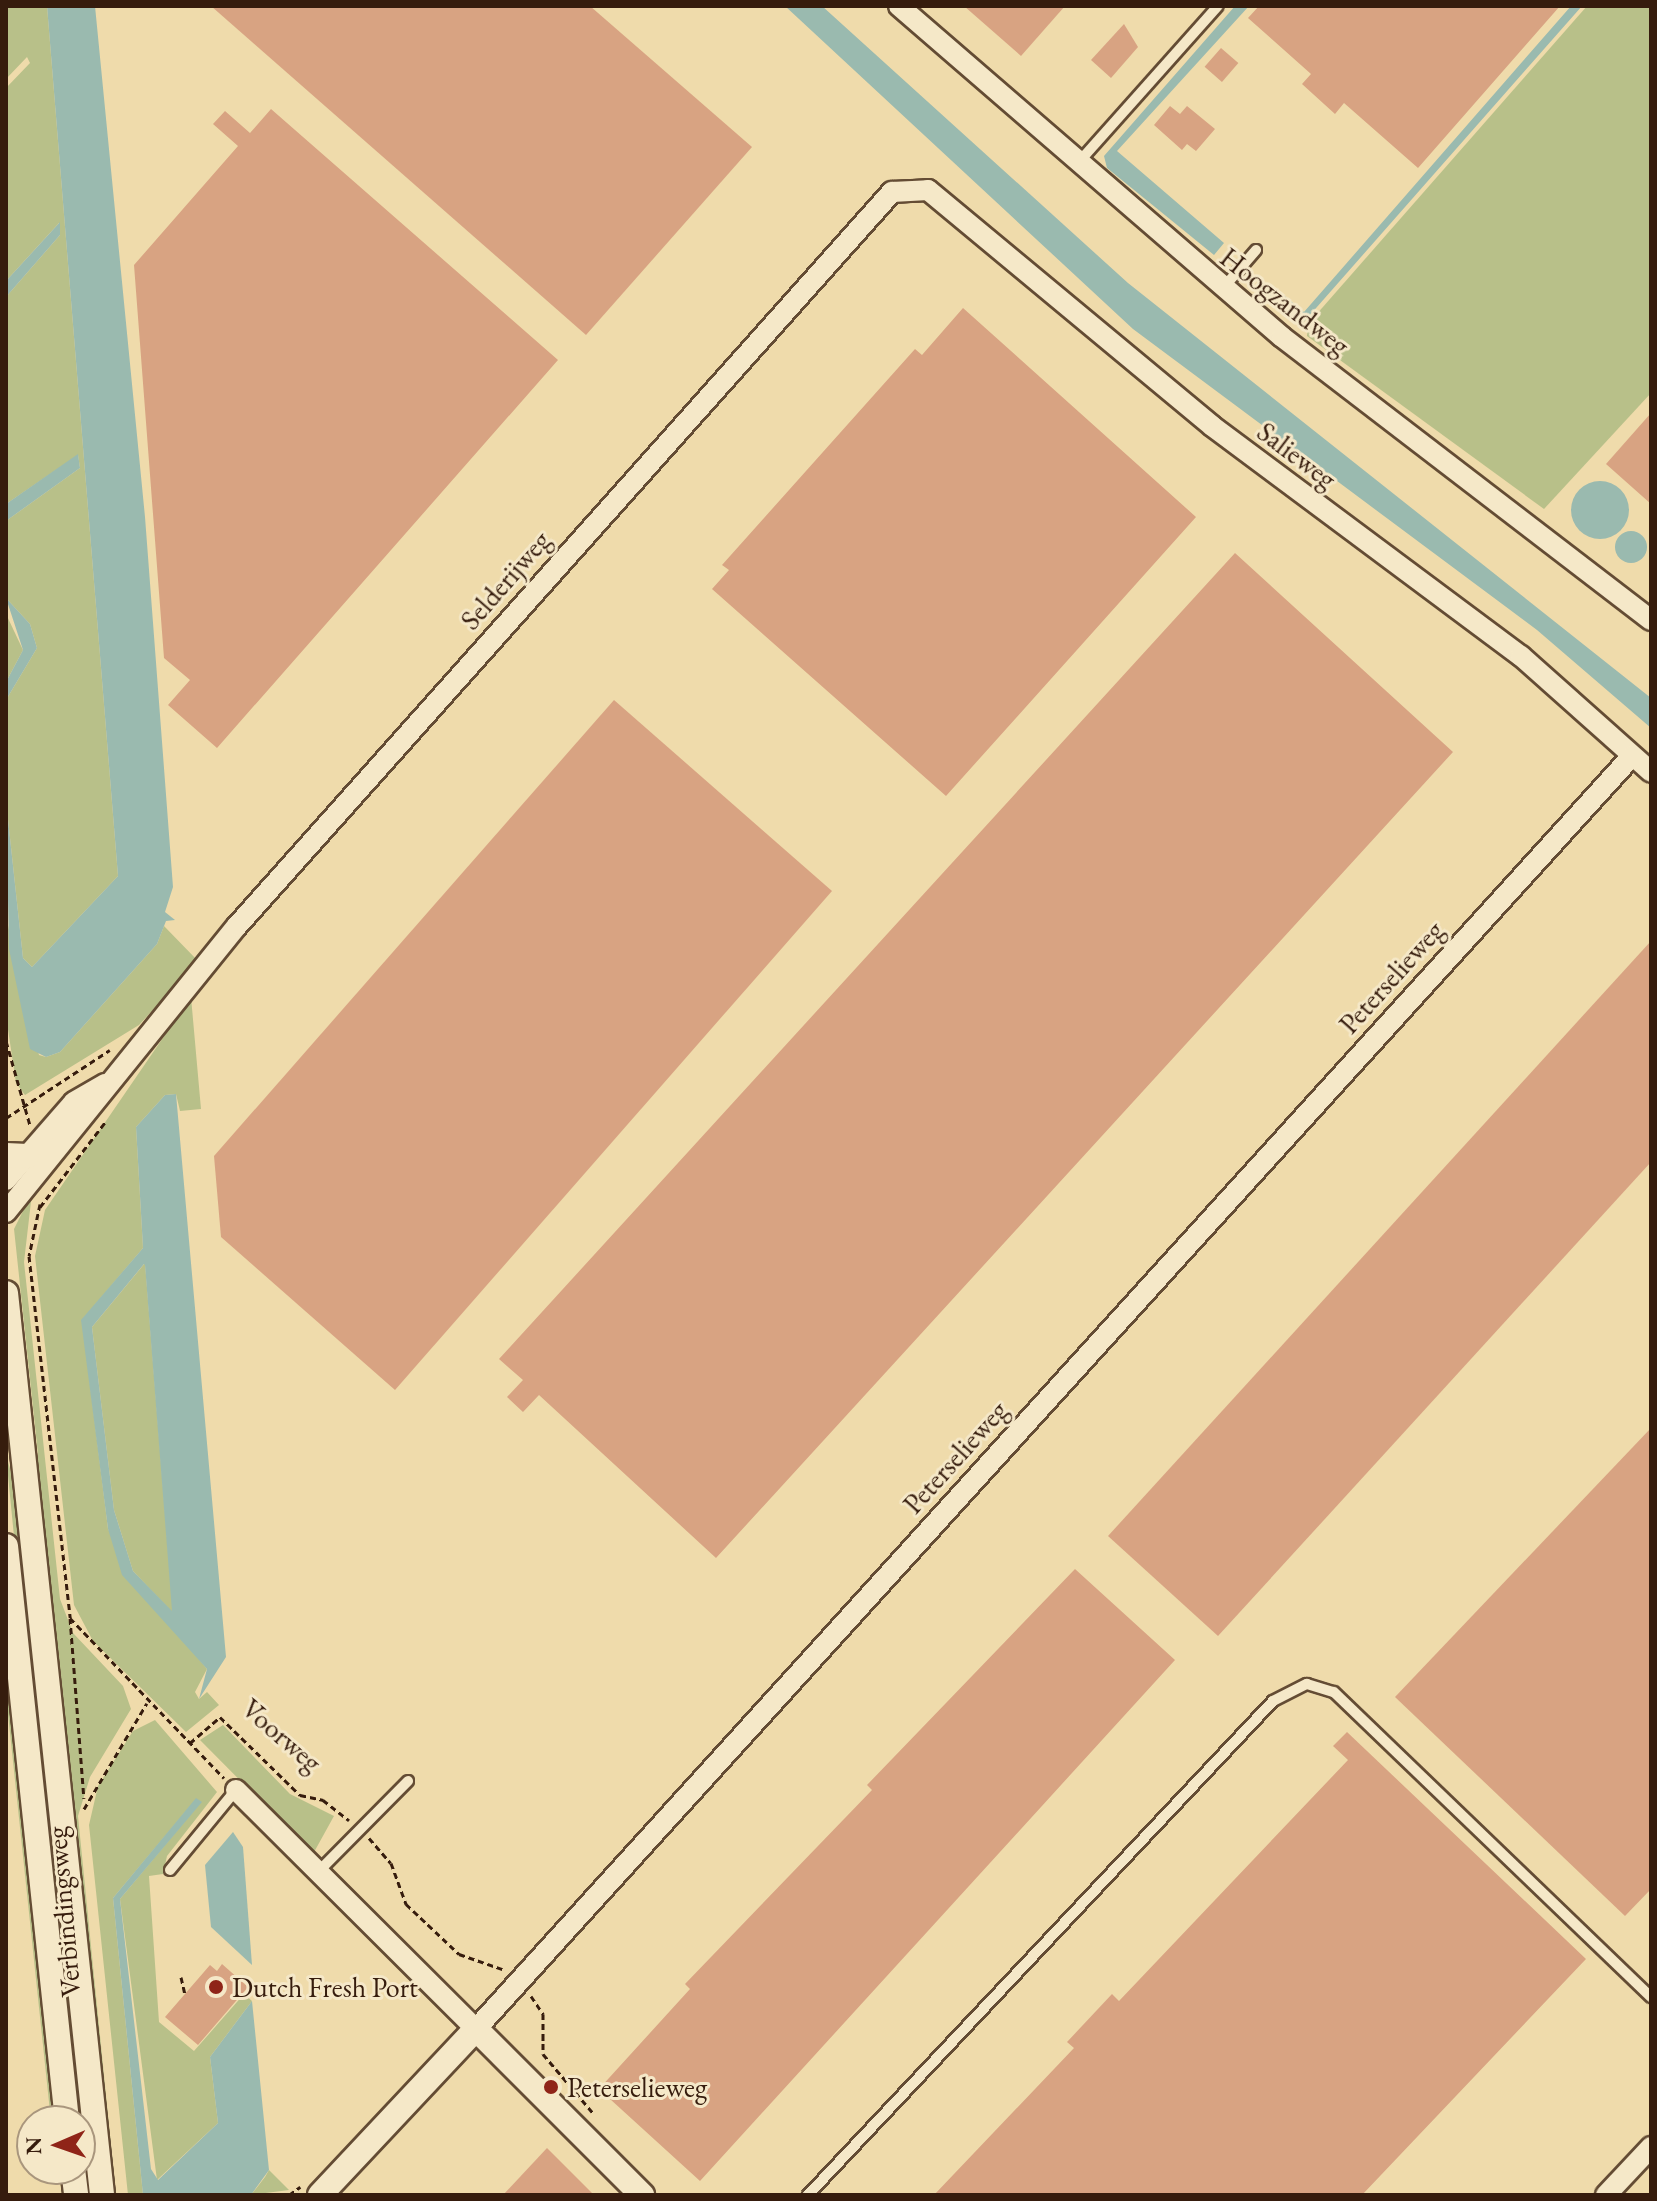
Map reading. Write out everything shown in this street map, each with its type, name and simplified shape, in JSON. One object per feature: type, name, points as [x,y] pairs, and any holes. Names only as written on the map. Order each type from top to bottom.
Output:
[{"type":"street","name":"Hoogzandweg","points":[[899,6],[1222,288],[1649,613]]},
{"type":"street","name":"Salieweg","points":[[910,188],[928,190],[1212,426],[1521,656],[1651,772]]},
{"type":"street","name":"Selderijweg","points":[[6,1180],[109,1082],[876,202],[910,188]]},
{"type":"street","name":"Peterselieweg","points":[[320,2195],[519,1982],[1632,756]]},
{"type":"street","name":"Selderijweg","points":[[6,1212],[26,1159]]},
{"type":"street","name":"Verbindingsweg","points":[[6,1293],[102,2195]]},
{"type":"street","name":"Verbindingsweg","points":[[6,1546],[65,2105]]},
{"type":"street","points":[[236,1790],[642,2195]]},
{"type":"street","points":[[1606,2195],[1651,2147]]},
{"type":"lane","points":[[1077,164],[1218,6]]},
{"type":"lane","points":[[1222,288],[1256,250]]},
{"type":"lane","points":[[808,2195],[1273,1701],[1307,1684],[1334,1692],[1651,1997]]},
{"type":"lane","points":[[318,1872],[408,1781]]},
{"type":"lane","points":[[170,1870],[236,1790]]},
{"type":"path","points":[[6,1041],[20,1102],[26,1159],[30,1272],[70,1618],[85,1802]]},
{"type":"path","points":[[6,1118],[20,1102],[118,1044]]},
{"type":"path","points":[[70,1618],[236,1790]]},
{"type":"path","name":"Verbindingsweg","points":[[83,1820],[85,1802],[148,1701]]},
{"type":"path","name":"Voorweg","points":[[190,1743],[220,1717],[300,1795],[323,1800],[360,1829],[391,1863],[406,1904],[459,1954],[496,1964],[519,1982],[543,2014],[543,2054],[603,2125]]},
{"type":"path","points":[[181,1977],[185,1994]]},
{"type":"green space","points":[[6,6],[47,6],[118,876],[32,967],[23,958],[6,801],[6,700],[37,648],[30,624],[6,598],[6,521],[80,468],[78,455],[6,504],[6,297],[60,235],[59,223],[6,281],[6,88],[30,63],[27,57],[6,79]]},
{"type":"green space","points":[[1587,6],[1651,6],[1651,393],[1544,509],[1307,336],[1308,324]]},
{"type":"green space","points":[[6,614],[23,650],[6,682]]},
{"type":"green space","points":[[6,917],[39,1055],[46,1057],[60,1052],[157,944],[164,926],[198,961],[139,1025],[25,1095],[16,1083],[6,1016]]},
{"type":"green space","points":[[191,997],[201,1109],[180,1111],[176,1094],[165,1095],[136,1127],[143,1248],[82,1320],[108,1529],[140,1587],[207,1669],[195,1692],[199,1699],[207,1692],[219,1705],[186,1732],[93,1641],[74,1605],[35,1256],[45,1210]]},
{"type":"green space","points":[[32,1193],[24,1262],[60,1599],[73,1633],[123,1686],[131,1709],[90,1777],[78,1816],[116,2195],[107,2195],[35,1506],[38,1454],[14,1229]]},
{"type":"green space","points":[[145,1263],[173,1613],[133,1571],[114,1510],[92,1327]]},
{"type":"green space","points":[[6,1455],[18,1497],[81,2105],[78,2105],[65,2055]]},
{"type":"green space","points":[[6,1608],[59,2105],[49,2105],[6,1695]]},
{"type":"green space","points":[[155,1720],[217,1792],[167,1856],[163,1874],[149,1876],[159,2022],[194,2051],[244,1994],[252,2001],[210,2057],[218,2123],[157,2180],[120,1899],[201,1802],[196,1799],[113,1898],[143,2195],[128,2195],[89,1825],[98,1786],[133,1731]]},
{"type":"green space","points":[[223,1725],[290,1794],[334,1816],[313,1854],[200,1740]]},
{"type":"green space","points":[[269,2170],[289,2190],[251,2195],[265,2177]]},
{"type":"water","points":[[47,6],[95,6],[145,517],[173,887],[165,912],[175,920],[166,921],[157,944],[60,1052],[46,1057],[30,1049],[9,949],[6,801],[23,958],[32,967],[118,876]]},
{"type":"water","points":[[785,6],[822,6],[1128,283],[1651,698],[1651,728],[1537,630],[1133,329]]},
{"type":"water","points":[[1235,6],[1249,6],[1117,151],[1224,243],[1214,255],[1107,168],[1104,156]]},
{"type":"water","points":[[1571,6],[1582,6],[1302,324],[1263,299],[1274,287],[1304,312]]},
{"type":"water","points":[[60,222],[60,235],[6,297],[6,281]]},
{"type":"water","points":[[78,454],[80,468],[6,521],[6,504]]},
{"type":"water","points":[[1600,481],[1611,483],[1620,490],[1627,499],[1627,521],[1620,530],[1611,537],[1600,539],[1589,537],[1580,530],[1573,521],[1571,510],[1573,499],[1580,490],[1589,483]]},
{"type":"water","points":[[1631,531],[1642,536],[1647,547],[1642,558],[1631,563],[1620,558],[1615,547],[1620,536]]},
{"type":"water","points":[[6,598],[30,624],[37,648],[6,700],[6,682],[23,650]]},
{"type":"water","points":[[176,1094],[226,1657],[199,1699],[207,1669],[122,1575],[108,1529],[81,1320],[143,1248],[136,1127],[165,1095]],"holes":[[[145,1265],[172,1611],[133,1571],[114,1510],[92,1327]]]},
{"type":"water","points":[[196,1798],[202,1802],[120,1899],[151,2169],[158,2180],[218,2123],[210,2057],[252,2001],[269,2170],[251,2195],[143,2195],[113,1898]]},
{"type":"water","points":[[233,1832],[243,1847],[252,1965],[211,1927],[205,1865]]},
{"type":"building","points":[[211,6],[590,6],[752,147],[586,335]]},
{"type":"building","points":[[964,6],[1065,6],[1021,56]]},
{"type":"building","points":[[1259,6],[1560,6],[1418,168],[1344,103],[1335,114],[1302,84],[1311,74],[1248,18]]},
{"type":"building","points":[[1124,24],[1138,47],[1111,78],[1091,60]]},
{"type":"building","points":[[1221,48],[1238,63],[1222,82],[1205,67]]},
{"type":"building","points":[[1170,106],[1180,114],[1187,106],[1215,129],[1196,151],[1187,144],[1182,150],[1154,125]]},
{"type":"building","points":[[271,109],[558,360],[217,748],[168,705],[190,680],[164,658],[134,265],[238,146],[213,124],[225,111],[250,133]]},
{"type":"building","points":[[963,308],[1196,517],[946,796],[712,589],[729,570],[722,565],[915,349],[922,355]]},
{"type":"building","points":[[1651,413],[1651,504],[1606,464]]},
{"type":"building","points":[[1235,553],[1453,752],[716,1558],[539,1395],[523,1412],[507,1397],[523,1380],[499,1359]]},
{"type":"building","points":[[614,700],[832,891],[395,1390],[221,1237],[214,1156]]},
{"type":"building","points":[[1651,941],[1651,1162],[1218,1636],[1108,1536]]},
{"type":"building","points":[[1651,1428],[1651,1889],[1625,1916],[1395,1697]]},
{"type":"building","points":[[1075,1569],[1175,1660],[700,2181],[599,2089],[690,1989],[685,1984],[872,1790],[867,1785]]},
{"type":"building","points":[[1347,1732],[1586,1959],[1362,2195],[934,2195],[1074,2048],[1067,2042],[1112,1994],[1119,2001],[1348,1760],[1333,1746]]},
{"type":"building","points":[[222,1964],[248,1987],[198,2045],[165,2017],[210,1965],[217,1971]]},
{"type":"building","points":[[547,2148],[594,2195],[503,2195]]},
{"type":"place","name":"Dutch Fresh Port","points":[[216,1987]]},
{"type":"place","name":"Peterselieweg","points":[[551,2087]]}]
